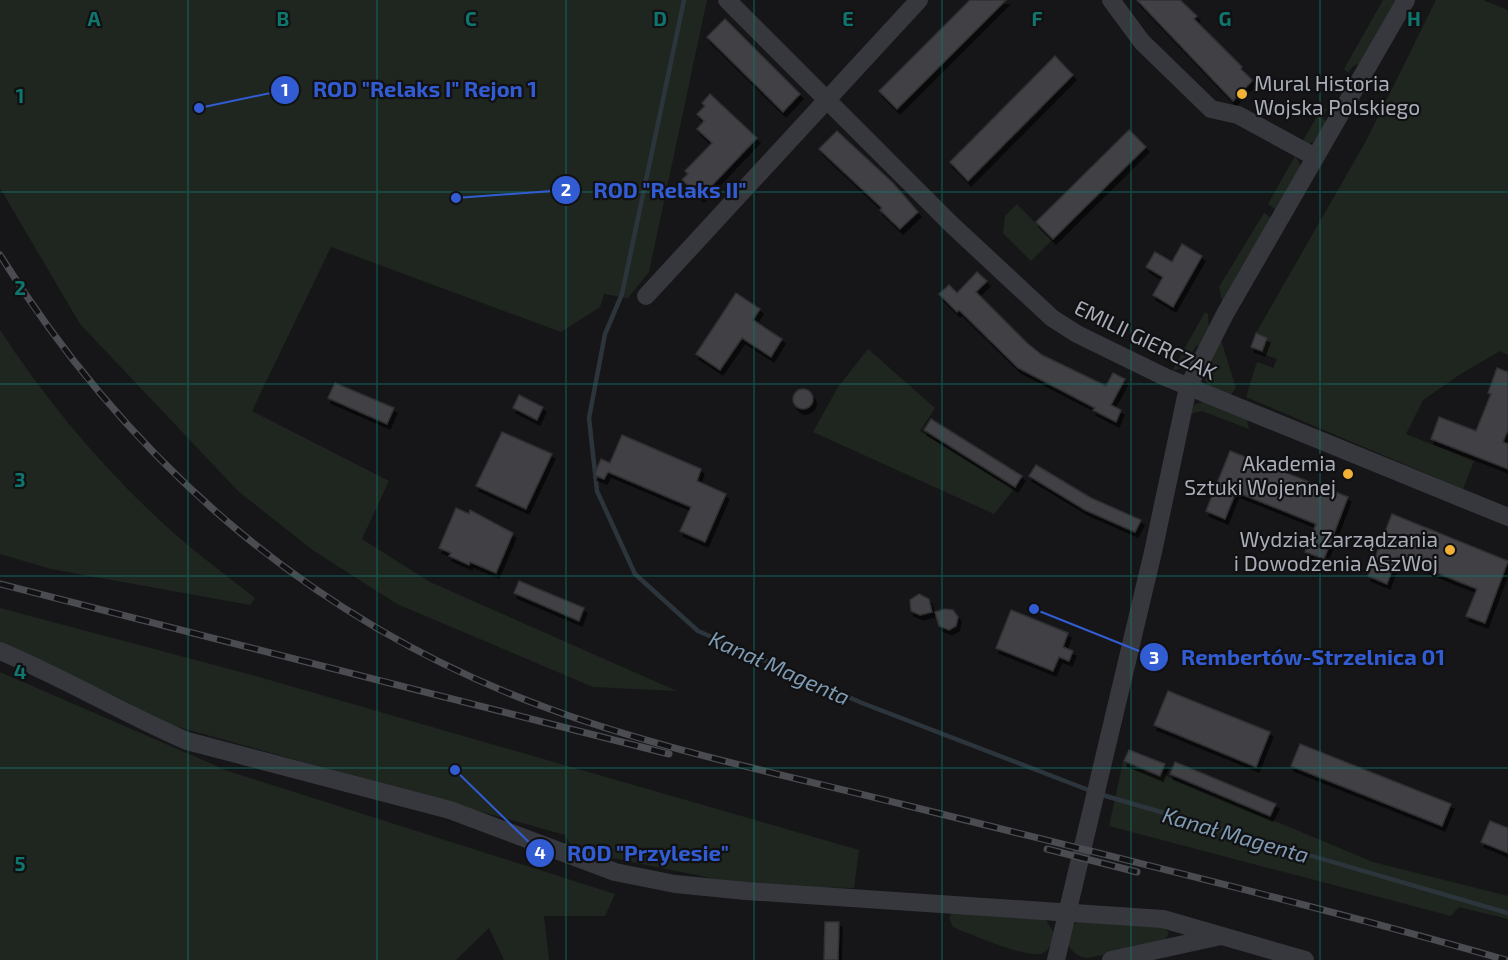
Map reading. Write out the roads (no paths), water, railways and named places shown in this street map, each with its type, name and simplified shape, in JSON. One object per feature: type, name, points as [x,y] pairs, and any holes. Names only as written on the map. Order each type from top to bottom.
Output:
[{"type":"street","name":"EMILII GIERCZAK","points":[[727,0],[951,224],[1052,318],[1077,334],[1188,387],[1508,517]]},
{"type":"street","points":[[645,296],[919,0]]},
{"type":"street","points":[[1111,0],[1142,42],[1211,109],[1238,115],[1315,157]]},
{"type":"street","points":[[1056,960],[1065,913],[1153,552],[1188,387],[1225,314],[1406,0]]},
{"type":"street","points":[[0,651],[59,676],[150,725],[187,741],[450,810],[615,872],[675,884],[746,891],[1163,919],[1305,960]]},
{"type":"street","points":[[1111,960],[1224,936]]},
{"type":"waterway","name":"Kanał Magenta","points":[[684,0],[622,294],[605,334],[589,418],[597,491],[635,574],[698,631],[862,703],[1091,791]]},
{"type":"waterway","name":"Kanał Magenta","points":[[1099,794],[1508,913]]},
{"type":"railway","points":[[0,255],[51,331],[108,402],[169,468],[235,528],[306,582],[382,631],[462,673],[547,708],[635,737],[1206,880],[1506,960]]},
{"type":"railway","points":[[0,584],[669,754]]},
{"type":"railway","points":[[1047,849],[1137,872]]},
{"type":"place","name":"Mural Historia Wojska Polskiego","points":[[1242,94]]},
{"type":"place","name":"ROD \"Relaks I\" Rejon 1","points":[[199,108]]},
{"type":"place","name":"ROD \"Relaks II\"","points":[[456,198]]},
{"type":"place","name":"Akademia Sztuki Wojennej","points":[[1348,474]]},
{"type":"place","name":"Wydział Zarządzania i Dowodzenia ASzWoj","points":[[1450,550]]},
{"type":"place","name":"Rembertów-Strzelnica 01","points":[[1034,609]]},
{"type":"place","name":"ROD \"Przylesie\"","points":[[455,770]]}]
